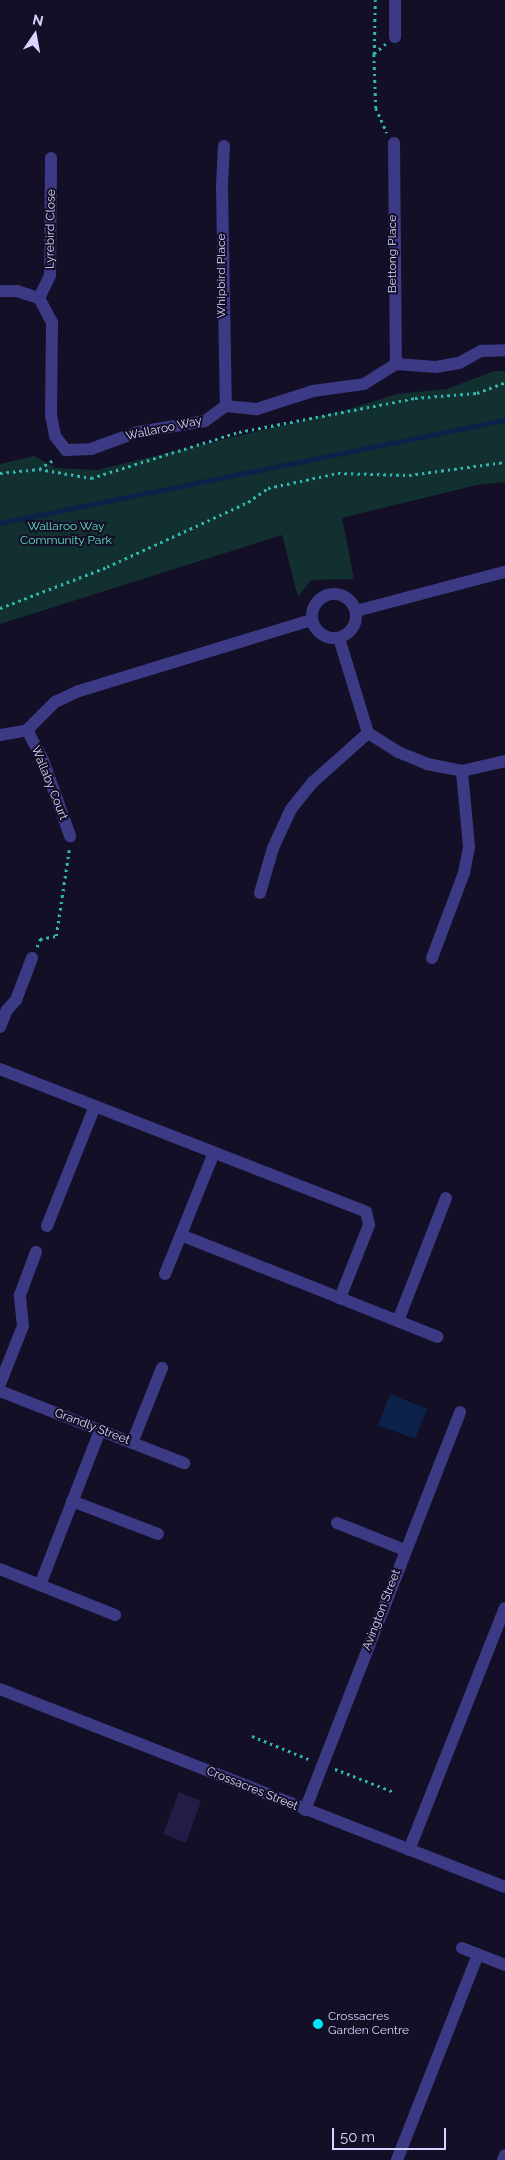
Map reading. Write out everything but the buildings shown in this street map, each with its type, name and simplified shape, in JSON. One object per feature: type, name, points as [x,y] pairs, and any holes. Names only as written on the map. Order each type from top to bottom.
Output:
[{"type":"street","points":[[395,0],[395,37]]},
{"type":"street","name":"Bettong Place","points":[[394,143],[396,364]]},
{"type":"street","name":"Whipbird Place","points":[[224,146],[222,196],[226,406]]},
{"type":"street","name":"Lyrebird Close","points":[[39,298],[50,275],[51,158]]},
{"type":"street","points":[[0,291],[17,291],[39,298],[52,322],[51,415],[55,436],[66,450]]},
{"type":"street","points":[[226,406],[257,409],[313,391],[364,384],[396,364],[436,367],[458,364],[481,351],[505,350]]},
{"type":"street","name":"Wallaroo Way","points":[[66,450],[91,449],[138,432],[205,421],[226,406]]},
{"type":"street","points":[[356,611],[505,572]]},
{"type":"street","points":[[333,593],[348,598],[356,611],[355,624],[339,638],[325,637],[312,620],[314,605],[333,593]]},
{"type":"street","points":[[0,735],[27,730],[55,702],[79,691],[312,620]]},
{"type":"street","points":[[339,638],[368,733],[398,752],[419,761],[462,771],[505,762]]},
{"type":"street","name":"Wallaby Court","points":[[27,730],[43,760],[70,836]]},
{"type":"street","points":[[260,893],[273,848],[291,809],[313,782],[368,733]]},
{"type":"street","points":[[432,958],[464,873],[469,847],[462,771]]},
{"type":"street","points":[[0,1027],[7,1010],[16,1000],[32,958]]},
{"type":"street","points":[[0,1069],[366,1212],[369,1225],[340,1298]]},
{"type":"street","points":[[47,1226],[95,1106]]},
{"type":"street","points":[[165,1274],[214,1152]]},
{"type":"street","points":[[398,1321],[446,1198]]},
{"type":"street","points":[[181,1235],[438,1337]]},
{"type":"street","points":[[0,1384],[23,1326],[20,1295],[36,1252]]},
{"type":"street","points":[[132,1443],[162,1368]]},
{"type":"street","name":"Grandly Street","points":[[0,1391],[184,1463]]},
{"type":"street","name":"Avington Street","points":[[305,1810],[460,1412]]},
{"type":"street","points":[[40,1584],[100,1430]]},
{"type":"street","points":[[72,1501],[158,1534]]},
{"type":"street","points":[[337,1523],[405,1550]]},
{"type":"street","points":[[0,1569],[115,1615]]},
{"type":"street","points":[[409,1850],[505,1608]]},
{"type":"street","name":"Crossacres Street","points":[[0,1690],[505,1887]]},
{"type":"street","points":[[462,1948],[505,1965]]},
{"type":"street","points":[[397,2160],[478,1954]]},
{"type":"street","points":[[503,2160],[505,2155]]},
{"type":"path","points":[[375,0],[376,108],[394,143]]},
{"type":"path","points":[[374,54],[395,37]]},
{"type":"path","points":[[0,473],[39,470],[91,478],[240,432],[416,398],[478,393],[505,382]]},
{"type":"path","points":[[39,470],[66,450]]},
{"type":"path","points":[[0,608],[107,567],[248,502],[268,488],[338,472],[409,475],[505,462]]},
{"type":"path","points":[[32,958],[40,939],[56,936],[70,836]]},
{"type":"green space","name":"Wallaroo Way Community Park","points":[[494,371],[505,371],[505,482],[477,485],[342,518],[354,579],[311,580],[298,597],[282,535],[0,624],[0,464],[34,456],[56,468],[97,470],[349,409],[397,394],[447,389]]},
{"type":"water","points":[[390,1394],[427,1409],[415,1439],[378,1425]]},
{"type":"waterway","points":[[0,523],[505,420]]},
{"type":"place","name":"Crossacres Garden Centre","points":[[318,2024]]}]
